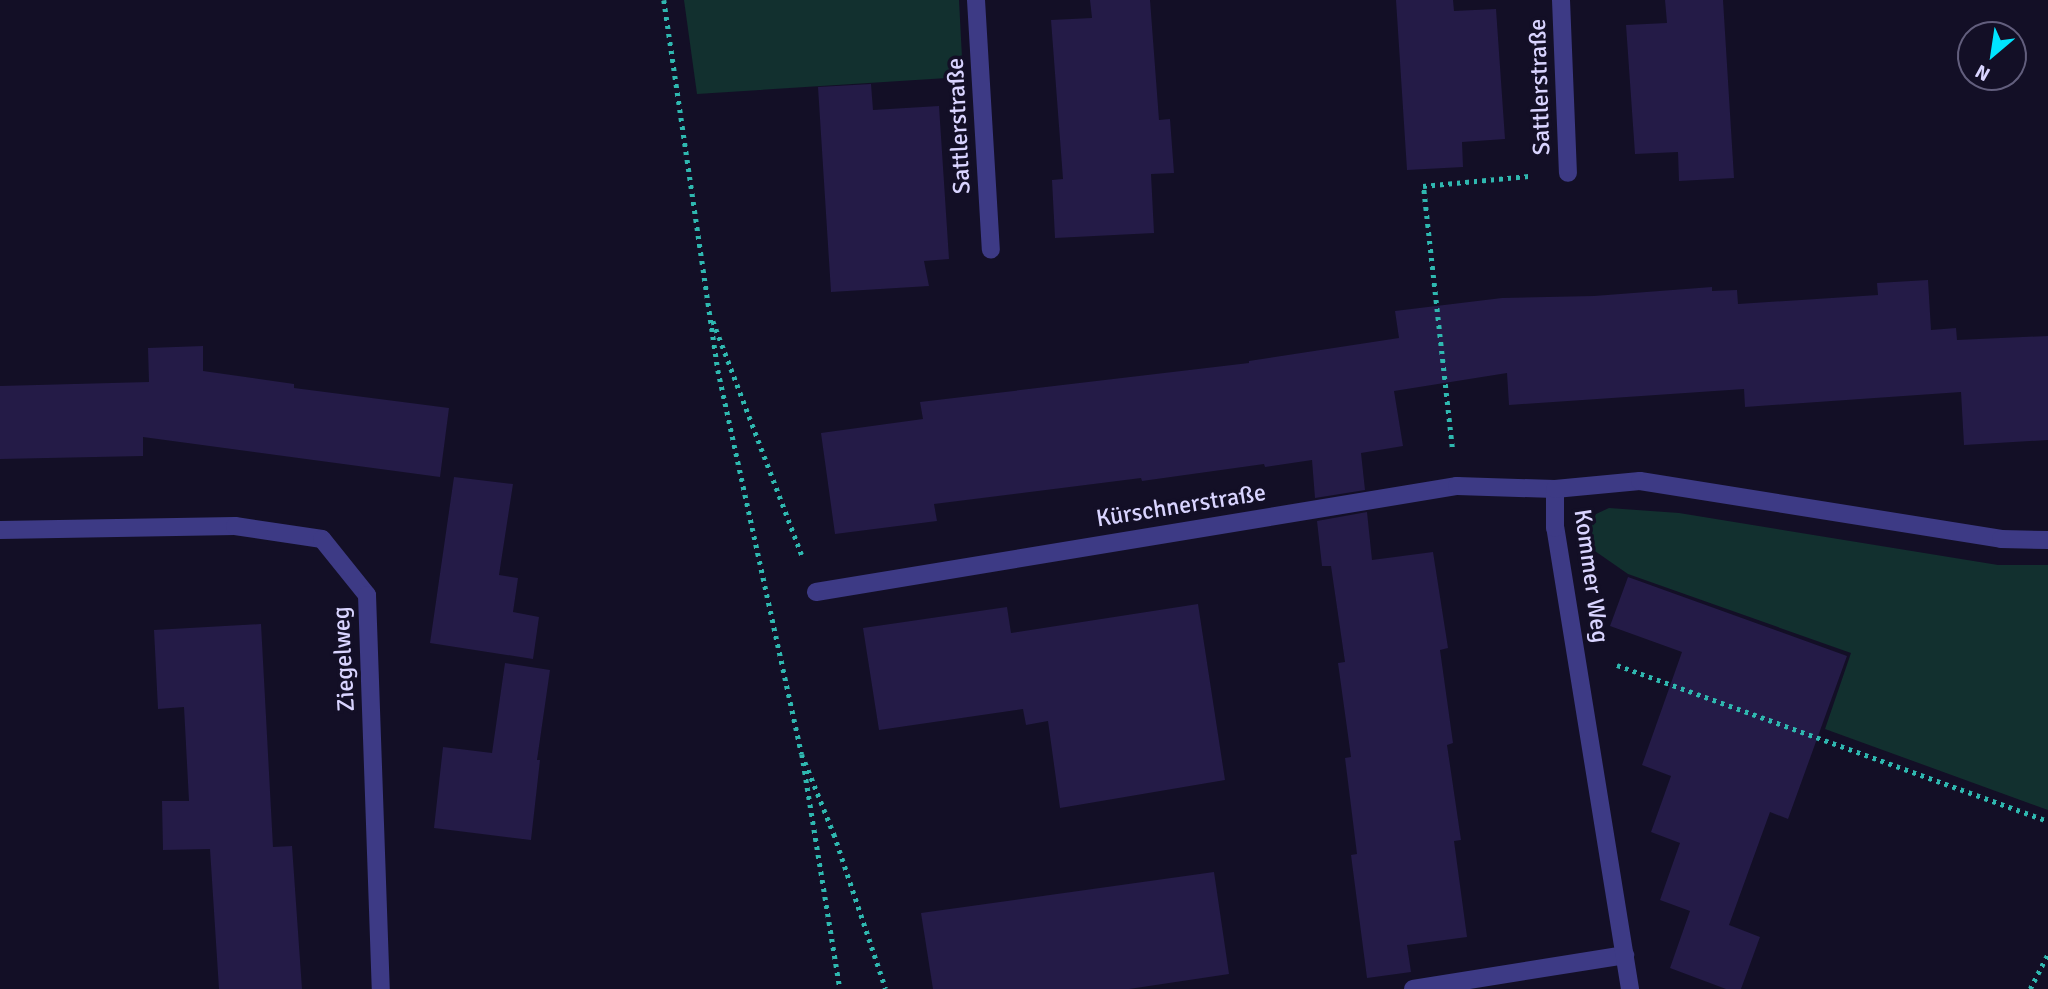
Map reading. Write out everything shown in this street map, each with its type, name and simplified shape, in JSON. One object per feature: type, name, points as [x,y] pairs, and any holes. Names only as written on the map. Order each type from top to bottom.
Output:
[{"type":"street","name":"Sattlerstraße","points":[[976,0],[990,250]]},
{"type":"street","name":"Sattlerstraße","points":[[1561,0],[1568,173]]},
{"type":"street","name":"Kommer Weg","points":[[1630,989],[1577,650],[1555,528],[1555,489],[1640,481],[2001,539],[2048,540]]},
{"type":"street","name":"Kürschnerstraße","points":[[816,592],[1457,486],[1555,489]]},
{"type":"street","name":"Ziegelweg","points":[[0,530],[235,526],[322,539],[367,595],[381,989]]},
{"type":"street","points":[[1413,989],[1625,955]]},
{"type":"path","points":[[664,0],[718,370],[802,754],[841,989]]},
{"type":"path","points":[[1457,486],[1423,186],[1568,173]]},
{"type":"path","points":[[709,311],[816,592]]},
{"type":"path","points":[[1577,650],[2048,821]]},
{"type":"path","points":[[802,754],[834,834],[886,989]]},
{"type":"path","points":[[2030,989],[2048,954]]},
{"type":"green space","points":[[684,0],[959,0],[963,77],[697,94]]},
{"type":"green space","points":[[1609,508],[1679,513],[1998,565],[2048,565],[2048,810],[1825,729],[1851,653],[1628,574],[1592,549],[1591,527],[1596,514]]},
{"type":"building","points":[[1090,0],[1150,0],[1159,120],[1170,119],[1174,173],[1151,174],[1154,233],[1055,238],[1052,180],[1063,179],[1051,20],[1092,18]]},
{"type":"building","points":[[1396,0],[1453,0],[1454,11],[1496,9],[1505,139],[1462,142],[1463,167],[1407,170]]},
{"type":"building","points":[[1665,0],[1723,0],[1734,178],[1679,181],[1678,152],[1635,154],[1626,25],[1667,23]]},
{"type":"building","points":[[871,84],[873,110],[939,106],[949,259],[924,261],[929,286],[831,292],[818,87]]},
{"type":"building","points":[[1928,280],[1931,330],[1956,328],[1957,340],[2048,336],[2048,440],[1964,445],[1961,392],[1745,407],[1744,389],[1509,405],[1507,373],[1394,391],[1403,446],[1361,453],[1365,490],[1315,498],[1312,460],[934,504],[937,521],[835,534],[821,433],[923,419],[920,402],[1249,363],[1399,338],[1395,311],[1502,298],[1594,296],[1712,287],[1712,291],[1737,290],[1738,304],[1878,295],[1877,283]]},
{"type":"building","points":[[203,346],[203,371],[294,384],[294,388],[449,408],[440,477],[143,437],[143,456],[0,459],[0,386],[149,382],[148,348]]},
{"type":"building","points":[[454,477],[513,484],[499,575],[518,578],[513,612],[539,617],[533,659],[430,643]]},
{"type":"building","points":[[1367,512],[1372,560],[1433,552],[1448,648],[1440,650],[1453,743],[1447,745],[1461,840],[1454,841],[1467,937],[1407,945],[1411,972],[1367,978],[1351,855],[1357,854],[1345,758],[1351,757],[1338,663],[1345,662],[1331,566],[1322,566],[1317,521]]},
{"type":"building","points":[[1628,577],[1847,656],[1788,819],[1770,812],[1729,925],[1760,937],[1741,989],[1726,989],[1670,968],[1690,911],[1660,900],[1680,843],[1651,832],[1671,776],[1642,765],[1682,652],[1610,626]]},
{"type":"building","points":[[1198,604],[1225,780],[1060,808],[1048,721],[1026,725],[1023,709],[879,730],[863,628],[1007,607],[1011,633]]},
{"type":"building","points":[[261,624],[273,847],[292,846],[302,989],[219,989],[210,849],[163,850],[162,801],[189,801],[184,707],[158,709],[154,630]]},
{"type":"building","points":[[505,663],[550,670],[537,760],[540,760],[531,840],[434,828],[443,747],[492,753]]},
{"type":"building","points":[[1214,872],[1229,974],[1129,989],[933,989],[921,913]]}]
